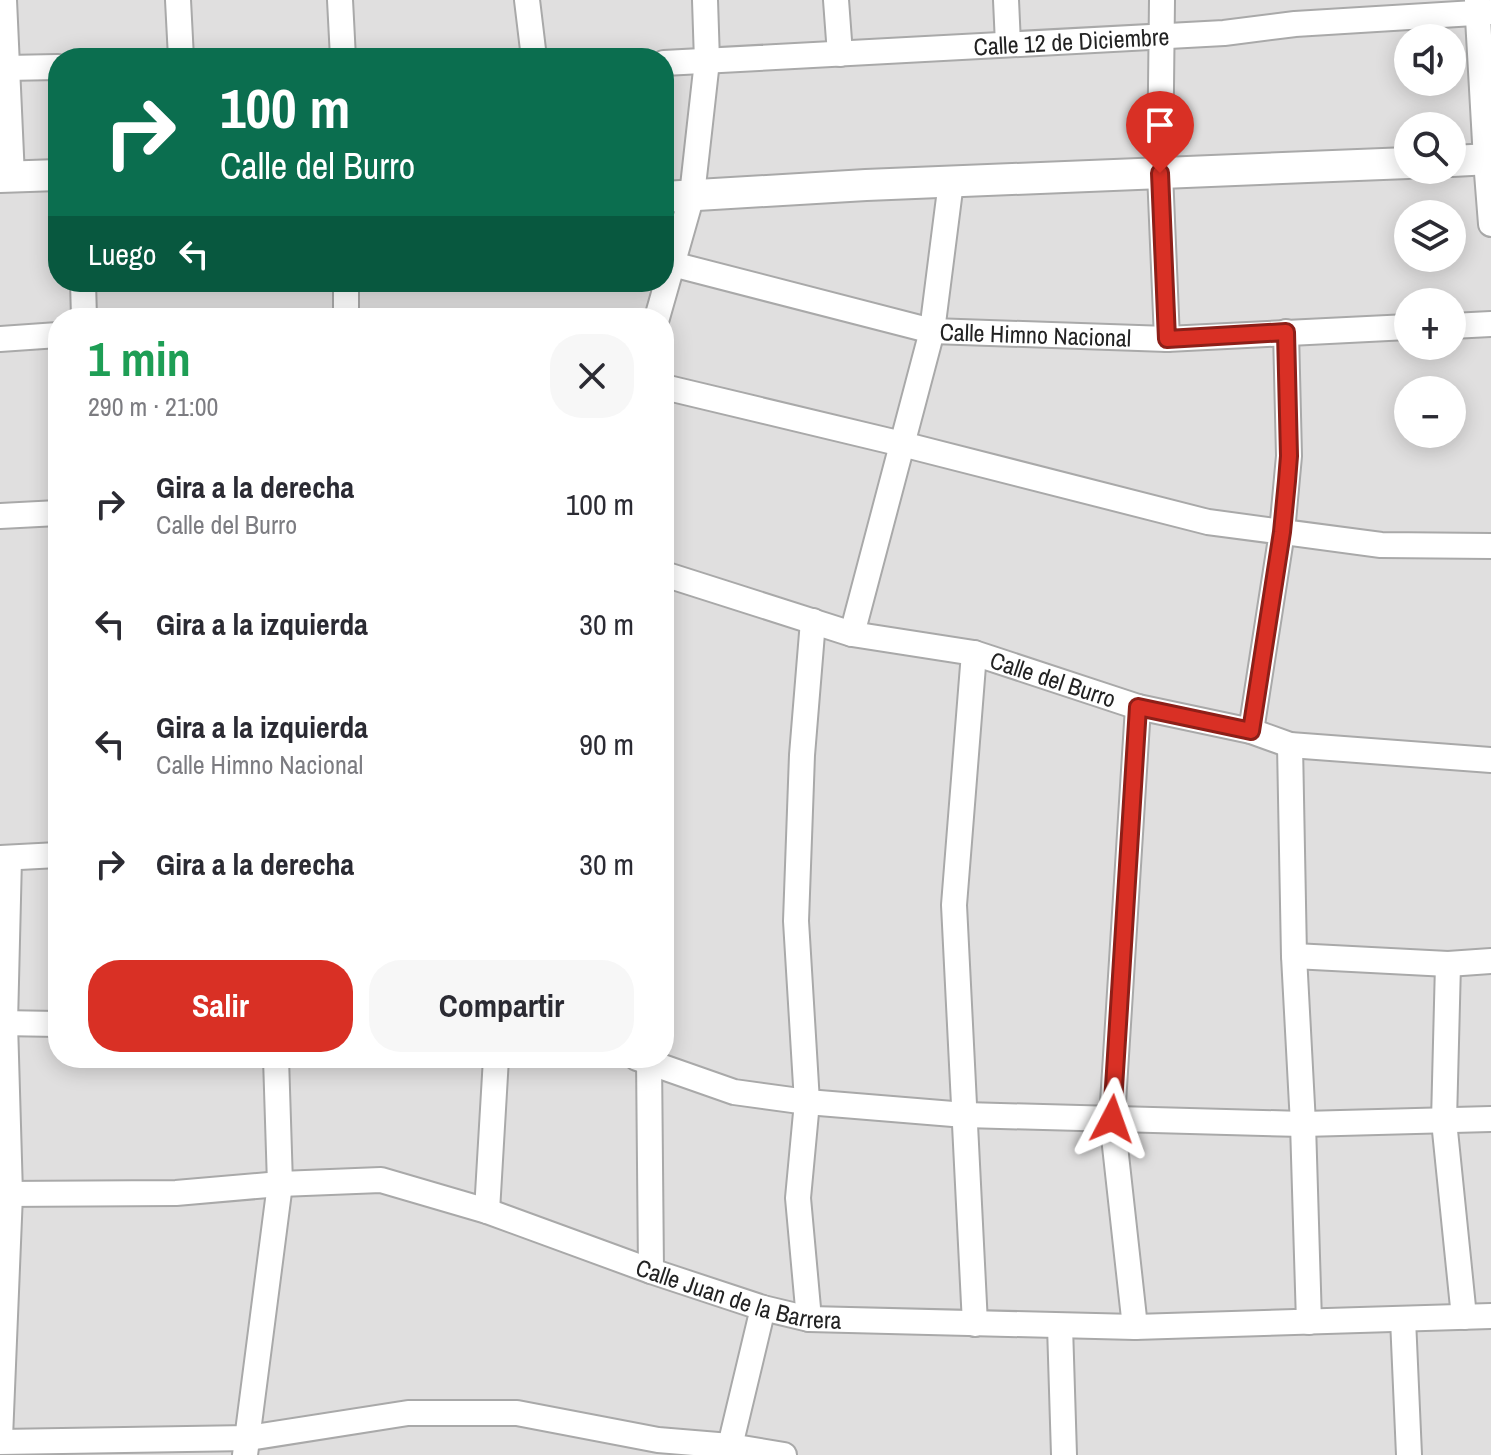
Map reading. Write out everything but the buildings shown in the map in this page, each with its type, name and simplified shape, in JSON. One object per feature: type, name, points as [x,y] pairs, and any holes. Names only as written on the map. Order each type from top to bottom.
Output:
[{"type":"street","points":[[178,0],[180,48]]},
{"type":"street","points":[[340,0],[342,48]]},
{"type":"street","points":[[527,0],[533,48]]},
{"type":"street","points":[[674,241],[678,196],[707,61],[705,0]]},
{"type":"street","points":[[836,0],[840,54]]},
{"type":"street","points":[[1006,0],[1008,44]]},
{"type":"street","points":[[1162,0],[1160,173],[1167,339]]},
{"type":"street","points":[[3,2],[6,177],[48,175]]},
{"type":"street","points":[[1482,9],[1491,224]]},
{"type":"street","name":"Calle 12 de Diciembre","points":[[674,63],[1224,33],[1295,12],[1482,9]]},
{"type":"street","points":[[6,68],[48,67]]},
{"type":"street","points":[[1466,161],[1488,160]]},
{"type":"street","points":[[678,196],[1394,164]]},
{"type":"street","points":[[852,634],[932,331],[951,182]]},
{"type":"street","name":"Calle Himno Nacional","points":[[674,265],[932,331],[1167,339],[1394,328]]},
{"type":"street","points":[[1466,325],[1491,324]]},
{"type":"street","points":[[1251,731],[1282,532],[1289,456],[1286,332]]},
{"type":"street","points":[[0,339],[48,336]]},
{"type":"street","points":[[674,389],[1208,522],[1381,545],[1491,546]]},
{"type":"street","points":[[0,516],[48,514]]},
{"type":"street","name":"Calle del Burro","points":[[674,577],[852,634],[974,653],[1138,707],[1251,731],[1290,745],[1491,760]]},
{"type":"street","points":[[809,1319],[798,1198],[807,1102],[796,921],[802,755],[813,621]]},
{"type":"street","points":[[974,653],[954,905],[975,1324]]},
{"type":"street","points":[[1135,1327],[1112,1119],[1138,707]]},
{"type":"street","points":[[1290,745],[1294,956],[1309,1322]]},
{"type":"street","points":[[48,856],[4,858],[5,1194],[0,1440],[247,1446],[408,1413],[517,1413],[658,1448],[730,1446],[784,1455]]},
{"type":"street","points":[[1294,956],[1448,964],[1491,961]]},
{"type":"street","points":[[1448,964],[1444,1121],[1464,1317]]},
{"type":"street","points":[[3,1023],[48,1024]]},
{"type":"street","points":[[247,1446],[280,1184],[276,1068]]},
{"type":"street","points":[[487,1211],[495,1068]]},
{"type":"street","points":[[645,1068],[651,1271]]},
{"type":"street","points":[[667,1068],[734,1092],[807,1102],[965,1115],[1303,1124],[1491,1119]]},
{"type":"street","name":"Calle Juan de la Barrera","points":[[5,1194],[176,1193],[280,1184],[381,1180],[487,1211],[763,1308],[809,1319],[1135,1327],[1491,1316]]},
{"type":"street","points":[[730,1446],[763,1308]]},
{"type":"street","points":[[1403,1319],[1409,1455]]},
{"type":"street","points":[[1060,1326],[1064,1455]]},
{"type":"shaded area","points":[[0,0],[1491,0],[1491,1455],[0,1455]]},
{"type":"route","points":[[1112,1119],[1138,707],[1251,731],[1282,532],[1289,456],[1286,332],[1167,339],[1160,173]]}]
